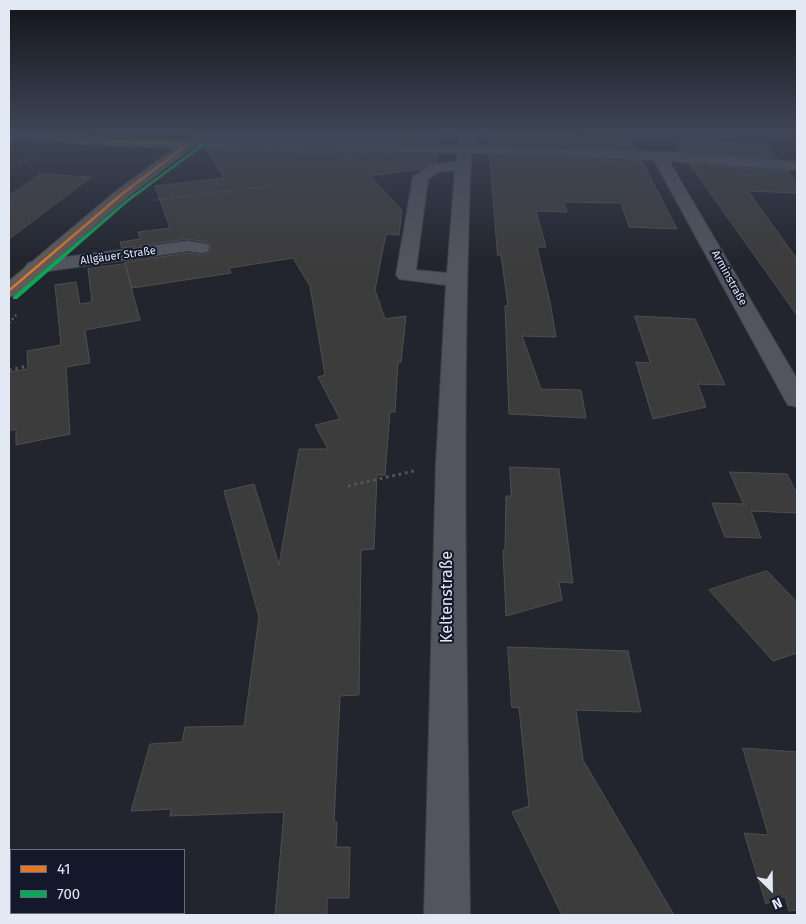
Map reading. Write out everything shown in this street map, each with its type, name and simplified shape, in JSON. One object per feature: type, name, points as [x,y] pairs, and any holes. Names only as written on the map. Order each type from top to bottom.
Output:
[{"type":"main road","name":"Allgäuer Straße","points":[[9,292],[35,267],[145,177]]},
{"type":"street","points":[[421,177],[406,275],[456,280]]},
{"type":"street","name":"Keltenstraße","points":[[447,915],[450,463],[456,280],[463,177]]},
{"type":"street","name":"Arminstraße","points":[[671,177],[797,400]]},
{"type":"street","name":"Allgäuer Straße","points":[[35,267],[188,246],[201,248]]},
{"type":"path","points":[[113,202],[139,202],[269,186]]},
{"type":"path","points":[[9,322],[20,312]]},
{"type":"path","points":[[9,370],[28,366]]},
{"type":"path","points":[[348,486],[450,463]]},
{"type":"building","points":[[36,177],[91,177],[9,239],[9,196]]},
{"type":"building","points":[[371,177],[402,210],[399,235],[386,234],[375,290],[385,319],[406,316],[401,362],[398,362],[395,412],[390,412],[385,475],[377,475],[374,549],[361,550],[359,695],[340,696],[334,822],[337,822],[336,847],[350,847],[349,898],[327,898],[327,915],[275,915],[284,812],[170,816],[171,809],[131,811],[150,744],[182,742],[185,727],[244,726],[259,617],[224,491],[254,484],[279,565],[299,449],[328,449],[315,425],[340,419],[318,377],[325,375],[310,286],[293,258],[229,268],[231,273],[132,288],[125,262],[188,253],[201,255],[207,254],[212,249],[207,242],[188,239],[122,248],[120,242],[140,239],[138,232],[170,228],[155,186],[224,178]]},
{"type":"building","points":[[492,177],[650,177],[677,229],[629,227],[621,203],[564,202],[567,212],[536,211],[546,247],[537,247],[556,337],[522,336],[541,389],[581,390],[586,418],[509,414],[505,306],[508,305],[501,255],[498,255]]},
{"type":"building","points":[[699,177],[793,177],[797,183],[797,193],[748,191],[797,259],[797,315]]},
{"type":"building","points":[[125,264],[140,320],[85,330],[90,363],[66,367],[70,434],[16,445],[16,429],[9,431],[9,372],[28,369],[27,351],[61,345],[55,285],[76,282],[80,304],[92,302],[88,269]]},
{"type":"building","points":[[635,316],[695,319],[725,385],[698,384],[706,407],[653,419],[636,362],[650,363]]},
{"type":"building","points":[[510,467],[559,469],[573,583],[559,582],[562,600],[506,616],[503,550],[505,550],[506,496],[511,496]]},
{"type":"building","points":[[730,472],[787,474],[797,494],[797,513],[751,511],[761,538],[725,537],[712,503],[743,504]]},
{"type":"building","points":[[767,571],[797,602],[797,653],[773,661],[709,590]]},
{"type":"building","points":[[508,647],[628,651],[641,712],[576,710],[583,760],[674,915],[562,915],[512,812],[529,806],[519,708],[512,707]]},
{"type":"building","points":[[743,748],[797,752],[797,910],[789,911],[785,896],[766,904],[744,833],[768,835]]},
{"type":"transit line","name":"41","points":[[9,291],[144,177]]},
{"type":"transit line","name":"700","points":[[15,298],[127,201],[159,177]]}]
